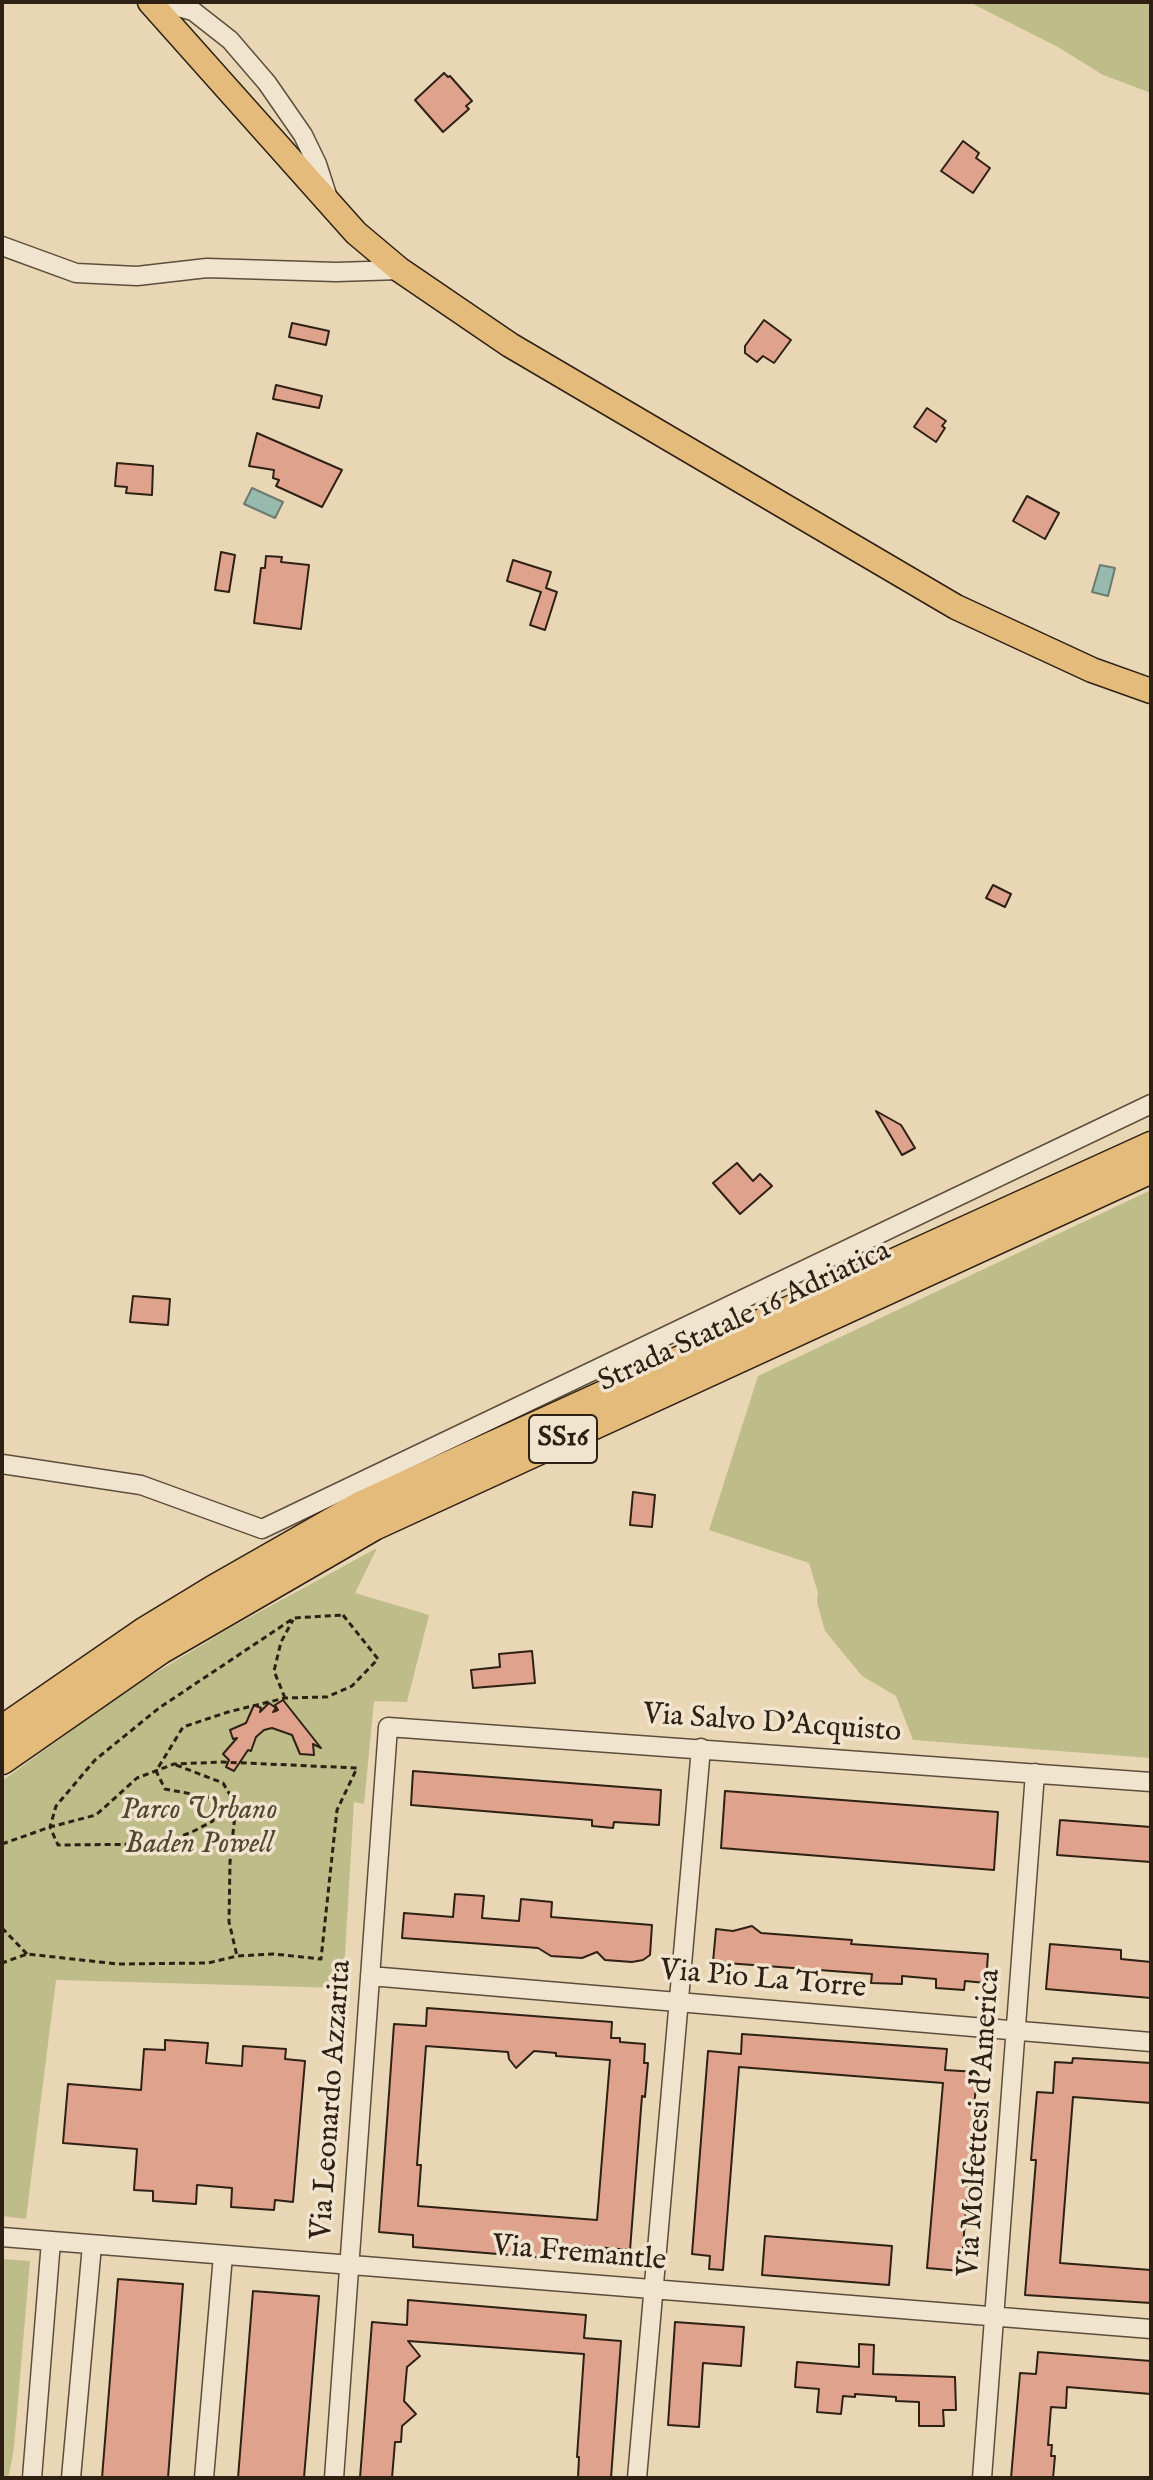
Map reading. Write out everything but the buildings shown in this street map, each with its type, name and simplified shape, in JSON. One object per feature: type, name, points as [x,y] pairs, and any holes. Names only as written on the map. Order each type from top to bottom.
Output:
[{"type":"highway","name":"Strada Statale 16 Adriatica","points":[[2,1730],[144,1632],[362,1505],[1151,1146]]},
{"type":"highway","name":"Strada Statale 16 Adriatica","points":[[2,1760],[160,1650],[374,1526],[1151,1169]]},
{"type":"main road","points":[[150,2],[356,233],[400,270],[510,345],[956,607],[1092,670],[1151,691]]},
{"type":"street","points":[[160,2],[193,11],[230,40],[267,83],[303,135],[317,164],[330,205]]},
{"type":"street","points":[[2,246],[76,273],[137,276],[207,268],[336,272],[400,270]]},
{"type":"street","points":[[2,1464],[141,1485],[262,1529],[1151,1104]]},
{"type":"street","name":"Via Salvo D'Acquisto","points":[[388,1727],[1151,1782]]},
{"type":"street","name":"Via Leonardo Azzarita","points":[[334,2478],[388,1727]]},
{"type":"street","points":[[637,2478],[701,1748]]},
{"type":"street","name":"Via Molfettesi d'America","points":[[982,2478],[1035,1773]]},
{"type":"street","name":"Via Pio La Torre","points":[[370,1976],[1151,2042]]},
{"type":"street","name":"Via Fremantle","points":[[2,2237],[1151,2329]]},
{"type":"street","points":[[32,2478],[51,2241]]},
{"type":"street","points":[[71,2478],[92,2245]]},
{"type":"street","points":[[204,2478],[223,2255]]},
{"type":"path","points":[[343,1615],[378,1659],[352,1686],[327,1697],[285,1698],[183,1727],[156,1771],[165,1789],[213,1798],[213,1821],[160,1844],[58,1845],[50,1827],[56,1806],[95,1760],[159,1708],[294,1618],[343,1615]]},
{"type":"path","points":[[285,1698],[274,1671],[281,1642],[294,1618]]},
{"type":"path","points":[[2,1844],[96,1815],[137,1778],[174,1764],[222,1762],[357,1768],[337,1810],[321,1959],[274,1954],[237,1956],[208,1963],[118,1964],[27,1954],[2,1963]]},
{"type":"path","points":[[174,1764],[223,1783],[236,1805],[230,1862],[229,1922],[237,1956]]},
{"type":"path","points":[[2,1928],[27,1954]]},
{"type":"green space","points":[[969,2],[1151,2],[1151,93],[1103,75],[1058,47]]},
{"type":"green space","points":[[1151,1190],[1151,1758],[913,1740],[896,1696],[862,1676],[825,1631],[809,1563],[709,1530],[758,1376]]},
{"type":"green space","name":"Parco Urbano Baden Powell","points":[[377,1548],[355,1593],[429,1615],[407,1702],[374,1701],[364,1804],[354,1802],[343,1988],[56,1980],[26,2219],[2,2216],[2,1781],[127,1690],[230,1628]]},
{"type":"green space","points":[[2,2259],[30,2261],[14,2447],[9,2475],[4,2478],[2,2478]]},
{"type":"water","points":[[252,488],[283,502],[275,518],[244,504]]},
{"type":"water","points":[[1100,565],[1115,568],[1108,596],[1092,592]]}]
